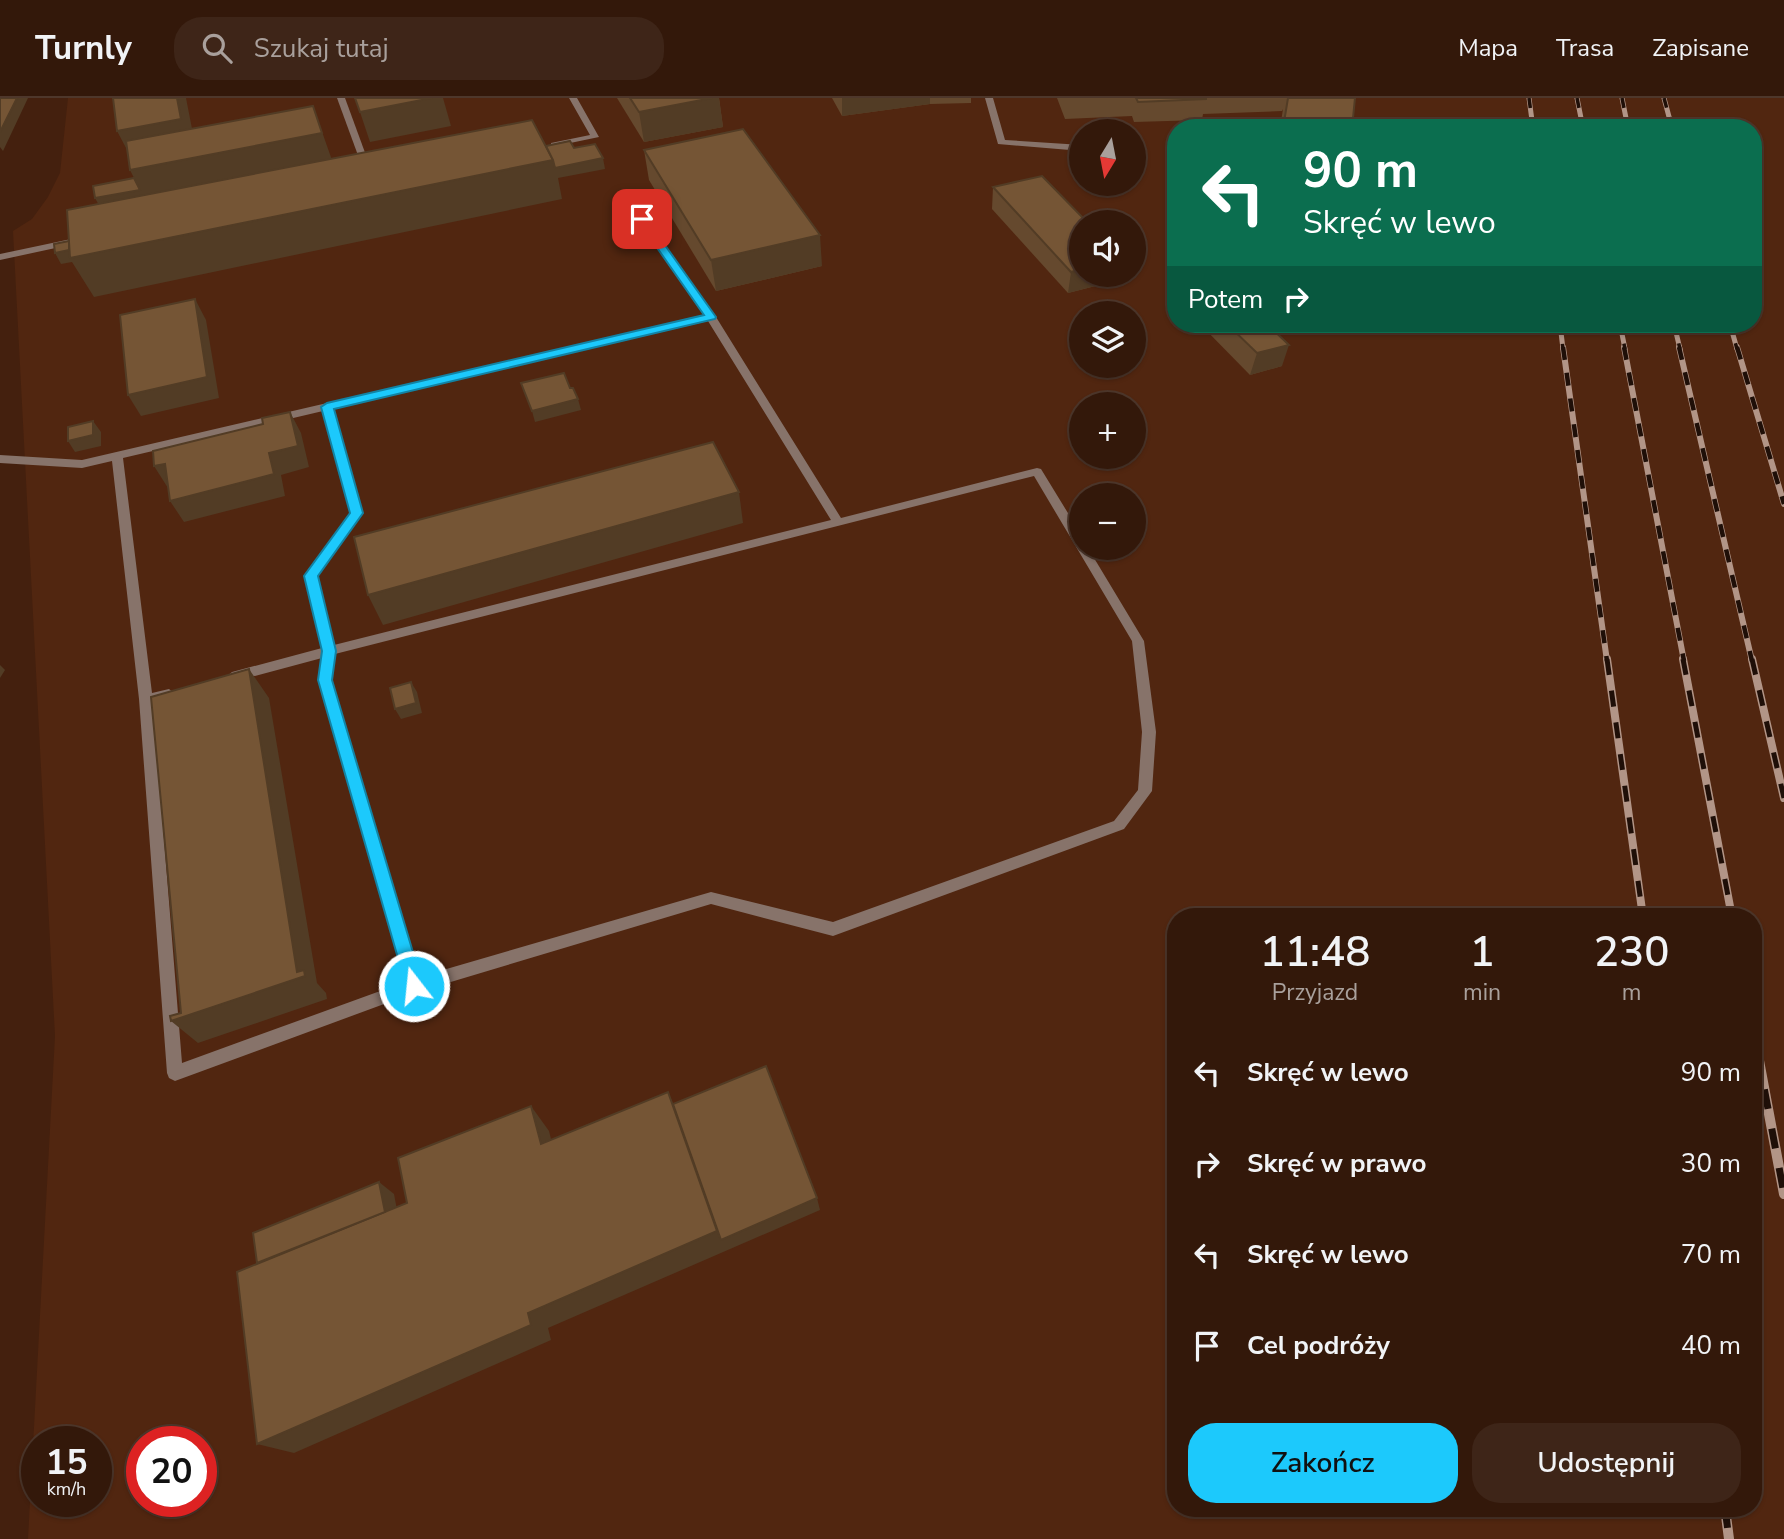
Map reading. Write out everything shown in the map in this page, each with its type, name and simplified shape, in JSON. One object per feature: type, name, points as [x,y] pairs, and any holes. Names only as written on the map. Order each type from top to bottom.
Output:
[{"type":"lane","points":[[341,98],[372,182]]},
{"type":"lane","points":[[543,148],[595,137],[573,98]]},
{"type":"lane","points":[[989,98],[1001,142],[1069,147]]},
{"type":"lane","points":[[628,200],[711,317],[838,522]]},
{"type":"lane","points":[[0,257],[86,239]]},
{"type":"lane","points":[[0,459],[82,464],[711,317]]},
{"type":"lane","points":[[327,407],[357,513],[311,576],[329,651],[325,680],[414,986]]},
{"type":"lane","points":[[117,456],[146,699],[175,1073],[414,986],[711,898],[833,929],[1119,825],[1145,791],[1149,732],[1138,641],[1090,560]]},
{"type":"lane","points":[[225,679],[1037,472],[1069,525]]},
{"type":"lane","points":[[146,699],[186,689]]},
{"type":"shaded area","points":[[68,98],[1784,98],[1784,1539],[28,1539],[29,1517],[112,1517],[112,1426],[34,1426],[55,1036],[13,231],[32,219],[48,197],[60,173]]},
{"type":"building","points":[[0,98],[17,98],[0,132]]},
{"type":"building","points":[[113,98],[177,98],[181,119],[117,131]]},
{"type":"building","points":[[355,98],[432,98],[360,112]]},
{"type":"building","points":[[630,98],[712,98],[639,112]]},
{"type":"building","points":[[1136,98],[1206,98],[1206,99],[1138,102]]},
{"type":"building","points":[[1288,98],[1355,98],[1353,119],[1284,119]]},
{"type":"building","points":[[313,106],[322,133],[130,170],[126,141]]},
{"type":"building","points":[[532,120],[553,160],[70,258],[67,210]]},
{"type":"building","points":[[743,129],[820,235],[711,260],[644,150]]},
{"type":"building","points":[[570,141],[574,148],[595,144],[603,158],[555,168],[546,146]]},
{"type":"building","points":[[1042,176],[1075,210],[1069,210],[1069,270],[993,187]]},
{"type":"building","points":[[134,178],[140,190],[95,198],[93,186]]},
{"type":"building","points":[[69,241],[69,250],[55,253],[54,244]]},
{"type":"building","points":[[195,299],[207,377],[128,395],[120,315]]},
{"type":"building","points":[[1236,333],[1276,333],[1289,345],[1257,353]]},
{"type":"building","points":[[564,373],[578,399],[532,411],[521,383]]},
{"type":"building","points":[[290,412],[298,446],[269,453],[274,474],[170,501],[165,464],[154,466],[153,451],[263,424],[262,418]]},
{"type":"building","points":[[93,421],[93,435],[68,441],[68,427]]},
{"type":"building","points":[[713,442],[739,492],[368,595],[354,537]]},
{"type":"building","points":[[249,669],[297,972],[304,970],[305,976],[171,1021],[170,1016],[181,1013],[151,697]]},
{"type":"building","points":[[411,682],[416,703],[395,709],[390,688]]},
{"type":"building","points":[[766,1066],[817,1198],[721,1240],[673,1104]]},
{"type":"building","points":[[668,1092],[717,1231],[528,1313],[531,1325],[257,1444],[237,1272],[407,1203],[398,1158],[531,1106],[541,1144]]},
{"type":"building","points":[[379,1182],[385,1212],[257,1263],[253,1233]]},
{"type":"railway","points":[[1529,98],[1532,119]]},
{"type":"railway","points":[[1577,98],[1581,119]]},
{"type":"railway","points":[[1622,98],[1626,119]]},
{"type":"railway","points":[[1664,98],[1670,119]]},
{"type":"railway","points":[[1561,333],[1563,349]]},
{"type":"railway","points":[[1622,333],[1625,349]]},
{"type":"railway","points":[[1676,333],[1680,349]]},
{"type":"railway","points":[[1733,333],[1737,349]]},
{"type":"railway","points":[[1563,347],[1607,661]]},
{"type":"railway","points":[[1624,347],[1684,661]]},
{"type":"railway","points":[[1679,347],[1752,661]]},
{"type":"railway","points":[[1737,347],[1784,504]]},
{"type":"railway","points":[[1607,659],[1642,908]]},
{"type":"railway","points":[[1683,659],[1730,908]]},
{"type":"railway","points":[[1752,659],[1784,798]]},
{"type":"railway","points":[[1762,1077],[1784,1194]]},
{"type":"railway","points":[[1726,1517],[1729,1539]]},
{"type":"route","points":[[414,986],[325,680],[329,651],[311,576],[357,513],[327,407],[711,317],[642,219]]}]
